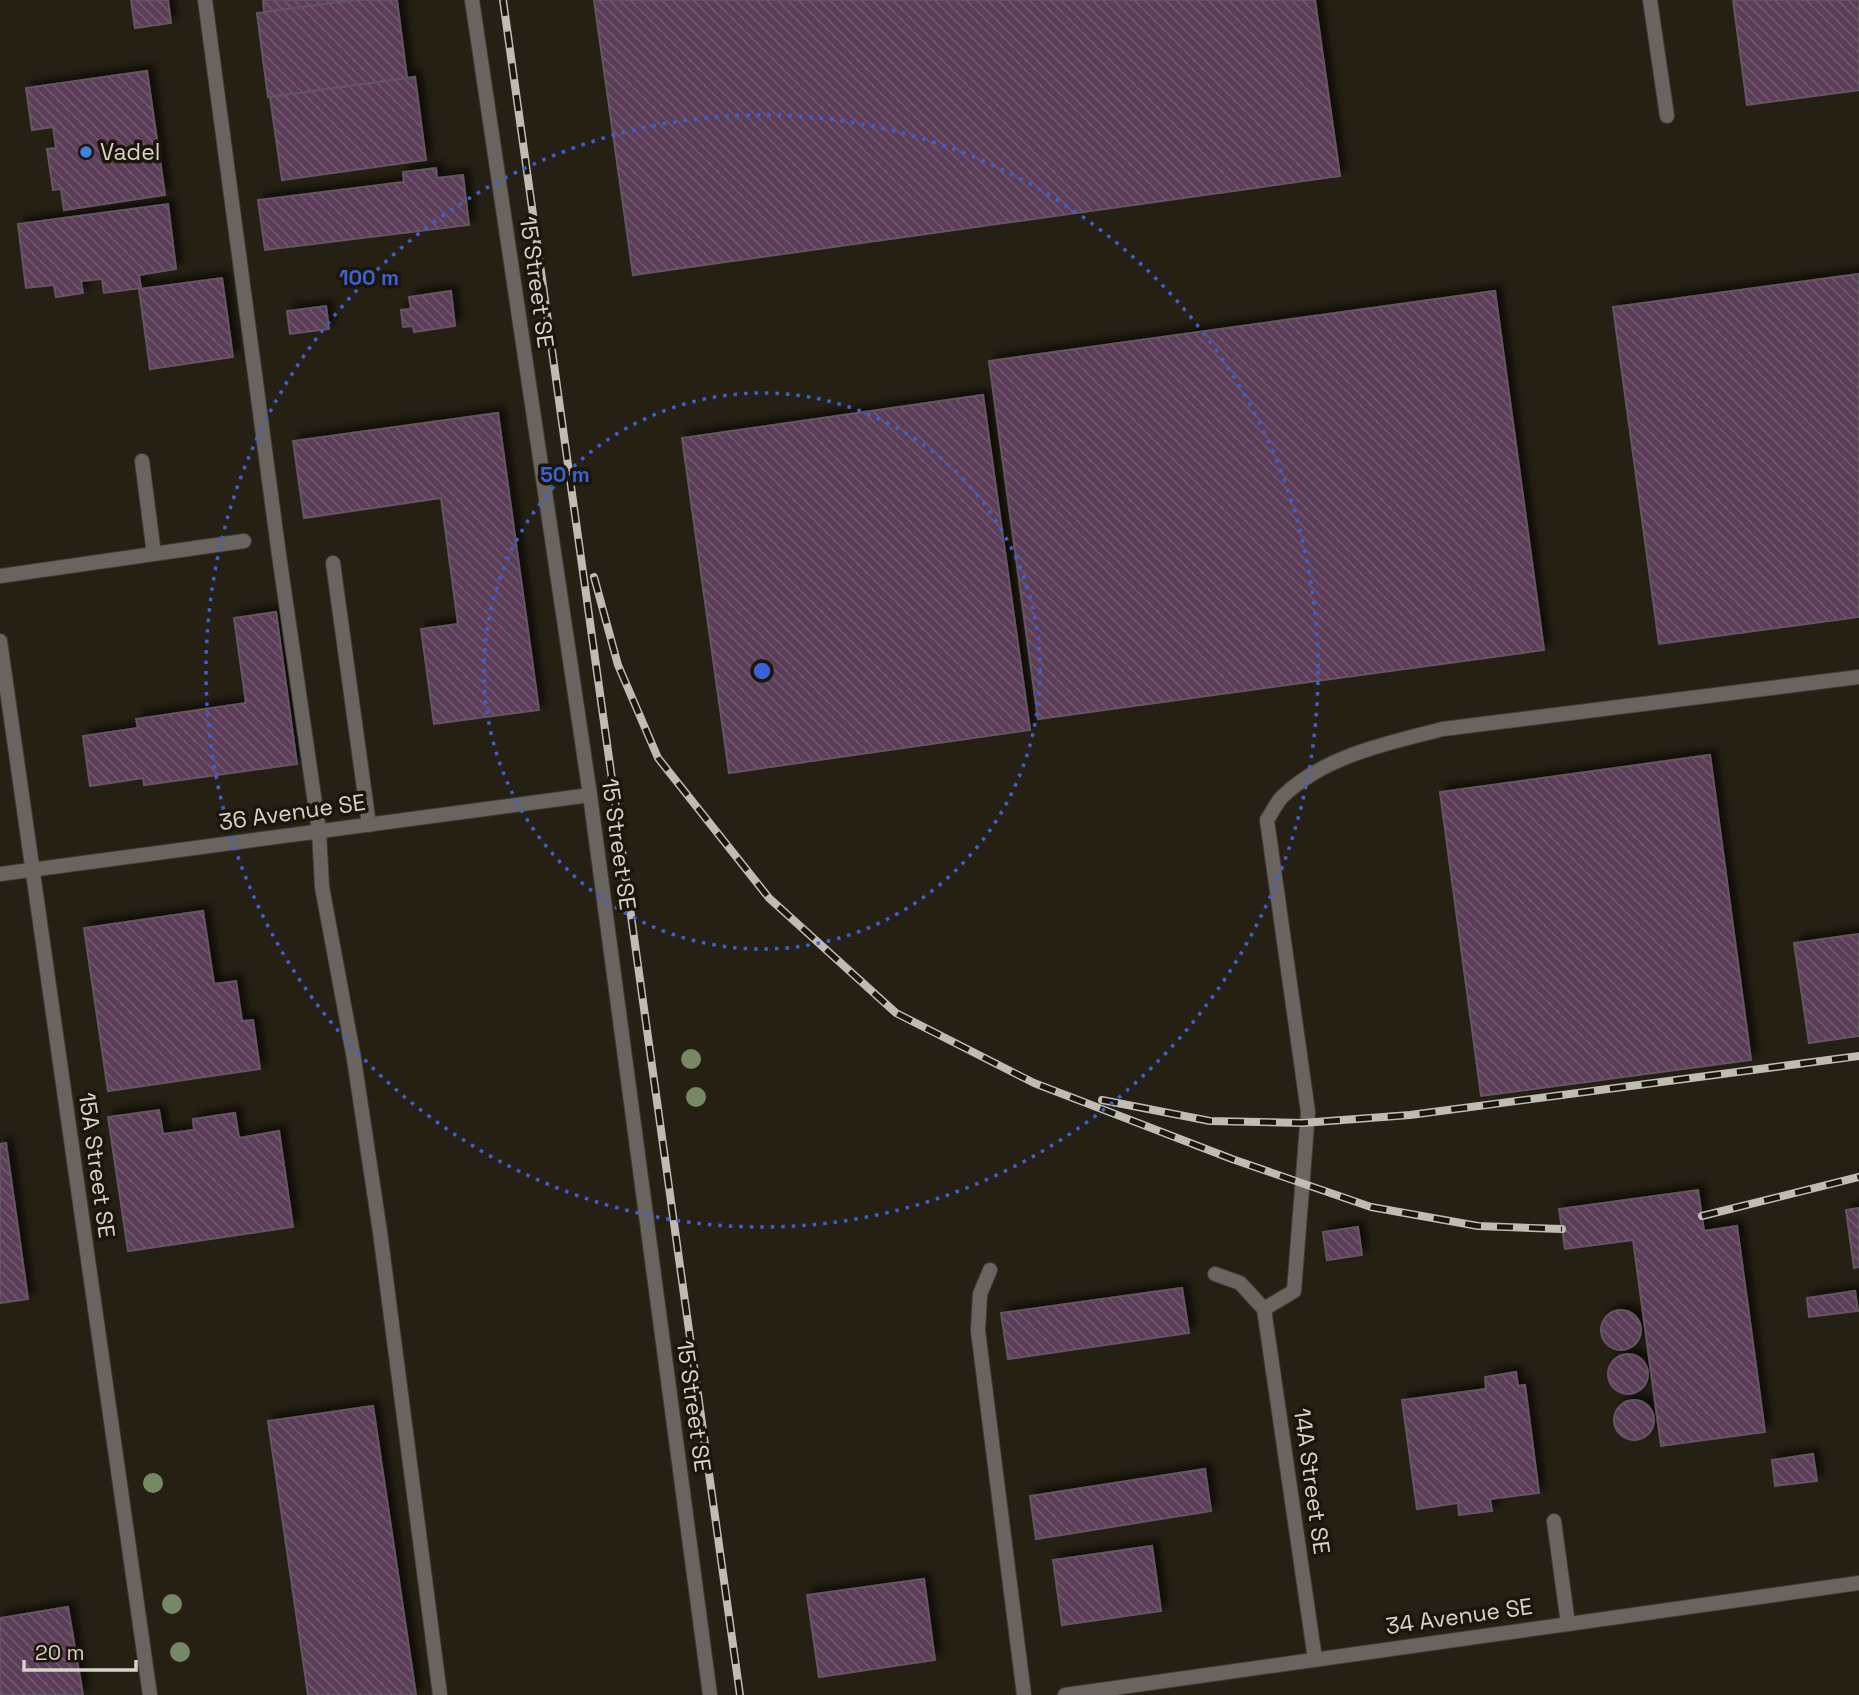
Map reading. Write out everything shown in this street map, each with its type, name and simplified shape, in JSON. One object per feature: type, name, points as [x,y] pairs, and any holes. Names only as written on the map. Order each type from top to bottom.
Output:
[{"type":"street","points":[[205,0],[279,555],[320,831],[322,887],[354,1059],[380,1231],[440,1695]]},
{"type":"street","name":"15 Street SE","points":[[472,0],[590,795],[710,1695]]},
{"type":"street","points":[[1650,0],[1667,116]]},
{"type":"street","points":[[142,461],[154,554]]},
{"type":"street","points":[[0,576],[244,541]]},
{"type":"street","points":[[333,563],[369,825]]},
{"type":"street","name":"15A Street SE","points":[[0,641],[150,1695]]},
{"type":"street","points":[[1215,1274],[1240,1283],[1264,1309],[1294,1291],[1308,1112],[1267,820],[1280,798],[1314,772],[1381,744],[1443,729],[1859,677]]},
{"type":"street","name":"36 Avenue SE","points":[[0,874],[590,795]]},
{"type":"street","points":[[990,1270],[980,1294],[978,1331],[1024,1695]]},
{"type":"street","name":"14A Street SE","points":[[1264,1309],[1315,1659]]},
{"type":"street","points":[[1554,1521],[1568,1624]]},
{"type":"street","name":"34 Avenue SE","points":[[1065,1695],[1859,1583]]},
{"type":"building","points":[[131,0],[168,0],[171,23],[135,28]]},
{"type":"building","points":[[263,0],[348,0],[348,1],[264,12]]},
{"type":"building","points":[[355,0],[397,0],[407,78],[268,97],[257,13]]},
{"type":"building","points":[[594,0],[1315,0],[1340,176],[633,275]]},
{"type":"building","points":[[1733,0],[1859,0],[1859,90],[1747,105]]},
{"type":"building","points":[[147,71],[165,195],[64,210],[61,189],[53,190],[47,149],[56,148],[53,127],[32,130],[26,88]]},
{"type":"building","points":[[415,77],[426,160],[282,180],[270,97]]},
{"type":"building","points":[[436,168],[437,178],[463,175],[469,225],[265,250],[258,200],[404,182],[403,172]]},
{"type":"building","points":[[168,204],[176,269],[139,275],[141,288],[104,293],[102,279],[81,281],[83,293],[56,297],[54,285],[26,288],[18,224]]},
{"type":"building","points":[[1859,274],[1859,617],[1659,644],[1613,307]]},
{"type":"building","points":[[222,278],[233,357],[150,369],[139,289]]},
{"type":"building","points":[[451,291],[455,326],[414,332],[413,326],[403,327],[401,310],[411,309],[409,297]]},
{"type":"building","points":[[1495,291],[1544,650],[1038,719],[989,361]]},
{"type":"building","points":[[326,306],[329,329],[290,334],[287,311]]},
{"type":"building","points":[[983,395],[1030,730],[729,773],[682,438]]},
{"type":"building","points":[[498,413],[539,710],[434,724],[421,629],[458,624],[441,498],[304,518],[293,441]]},
{"type":"building","points":[[276,612],[297,764],[144,785],[143,778],[90,786],[83,736],[138,728],[136,719],[246,703],[234,618]]},
{"type":"building","points":[[1710,755],[1751,1060],[1481,1096],[1440,792]]},
{"type":"building","points":[[203,911],[214,984],[236,981],[242,1021],[253,1020],[260,1069],[108,1091],[84,928]]},
{"type":"building","points":[[1859,934],[1859,1036],[1809,1043],[1794,943]]},
{"type":"building","points":[[159,1110],[163,1134],[194,1130],[193,1119],[235,1113],[239,1138],[279,1131],[293,1227],[128,1251],[108,1117]]},
{"type":"building","points":[[6,1143],[28,1299],[0,1303],[0,1144]]},
{"type":"building","points":[[1698,1190],[1704,1231],[1737,1226],[1765,1432],[1661,1446],[1633,1240],[1565,1249],[1559,1209]]},
{"type":"building","points":[[1859,1208],[1859,1267],[1854,1268],[1846,1210]]},
{"type":"building","points":[[1358,1227],[1362,1255],[1327,1260],[1323,1232]]},
{"type":"building","points":[[1182,1288],[1189,1333],[1008,1359],[1001,1313]]},
{"type":"building","points":[[1855,1291],[1858,1311],[1809,1317],[1807,1298]]},
{"type":"building","points":[[1621,1310],[1635,1316],[1641,1330],[1635,1344],[1621,1350],[1607,1344],[1601,1330],[1607,1316]]},
{"type":"building","points":[[1628,1354],[1642,1360],[1648,1374],[1642,1388],[1628,1394],[1614,1388],[1608,1374],[1614,1360]]},
{"type":"building","points":[[1516,1372],[1518,1386],[1525,1385],[1539,1493],[1490,1499],[1492,1511],[1459,1515],[1458,1503],[1417,1509],[1402,1400],[1486,1389],[1485,1377]]},
{"type":"building","points":[[1634,1400],[1648,1406],[1654,1420],[1648,1434],[1634,1440],[1620,1434],[1614,1420],[1620,1406]]},
{"type":"building","points":[[373,1406],[416,1695],[308,1695],[268,1421]]},
{"type":"building","points":[[1813,1454],[1817,1481],[1775,1486],[1772,1460]]},
{"type":"building","points":[[1205,1469],[1211,1511],[1036,1539],[1030,1496]]},
{"type":"building","points":[[1152,1546],[1161,1611],[1062,1625],[1053,1560]]},
{"type":"building","points":[[924,1579],[935,1660],[819,1677],[807,1595]]},
{"type":"building","points":[[68,1607],[83,1695],[0,1695],[0,1618]]},
{"type":"railway","points":[[503,0],[740,1695]]},
{"type":"railway","points":[[594,577],[618,665],[658,758],[769,898],[896,1013],[1034,1083],[1232,1159],[1371,1207],[1478,1226],[1562,1229]]},
{"type":"railway","points":[[1102,1100],[1210,1121],[1302,1123],[1410,1115],[1859,1056]]},
{"type":"railway","points":[[1702,1216],[1859,1177]]},
{"type":"place","name":"Vadel","points":[[86,152]]}]
